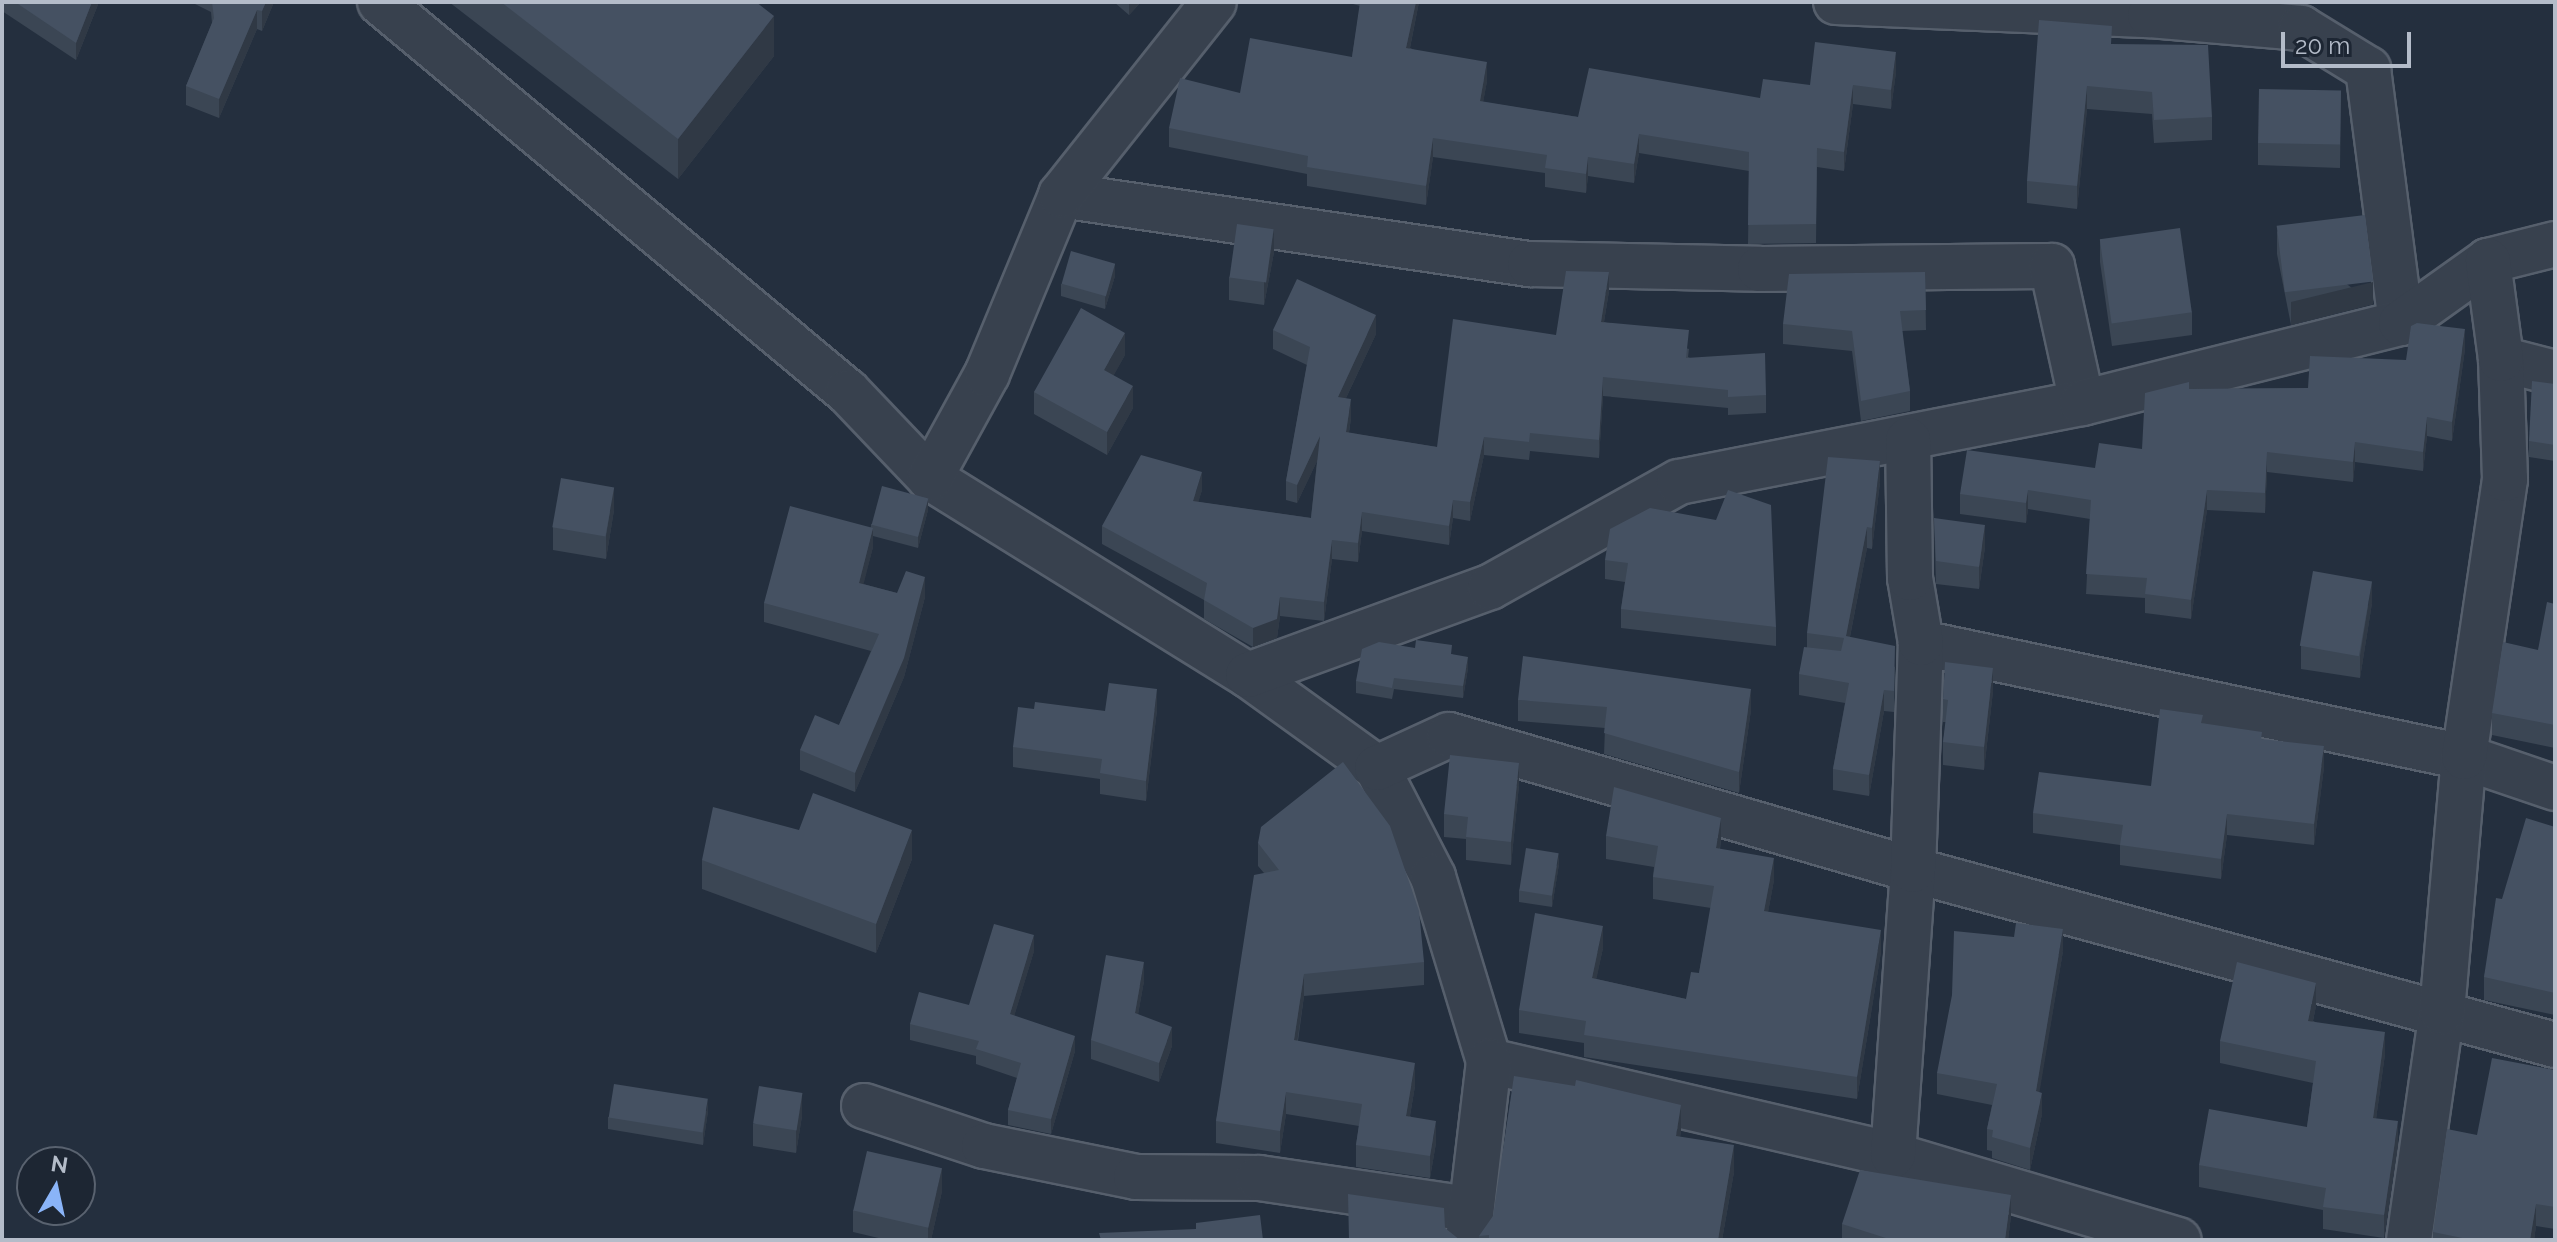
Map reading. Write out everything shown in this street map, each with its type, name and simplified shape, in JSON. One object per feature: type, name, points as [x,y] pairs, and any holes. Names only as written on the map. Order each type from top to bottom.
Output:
[{"type":"street","points":[[380,2],[848,392],[930,478],[1248,675],[1377,768],[1433,877],[1489,1061],[1468,1224],[1259,1178],[1136,1177],[984,1146],[864,1106]]},
{"type":"street","points":[[930,478],[987,374],[1061,195],[1214,2]]},
{"type":"street","points":[[1836,2],[2150,15],[2301,28],[2368,69],[2401,323]]},
{"type":"street","points":[[1061,195],[1530,264],[2052,266],[2082,403]]},
{"type":"street","points":[[1248,675],[1490,587],[1679,482],[1908,440],[2082,403],[2401,323],[2488,261],[2555,244]]},
{"type":"street","points":[[2409,1240],[2442,1012],[2464,757],[2505,479],[2501,359],[2488,261]]},
{"type":"street","points":[[2501,359],[2555,373]]},
{"type":"street","points":[[1893,1155],[1913,870],[1921,643],[1910,578],[1908,440]]},
{"type":"street","points":[[1921,643],[2464,757],[2555,788]]},
{"type":"street","points":[[1377,768],[1449,735],[1913,870],[2555,1045]]},
{"type":"street","points":[[1489,1061],[1893,1155],[2179,1240]]},
{"type":"building","points":[[15,2],[92,2],[76,43]]},
{"type":"building","points":[[212,2],[266,2],[262,11],[257,10],[219,99],[186,86],[214,18]]},
{"type":"building","points":[[501,2],[756,2],[774,16],[678,139]]},
{"type":"building","points":[[1360,2],[1416,2],[1406,48],[1487,62],[1480,101],[1578,117],[1589,68],[1760,98],[1763,79],[1810,85],[1815,42],[1896,52],[1891,90],[1853,85],[1844,152],[1817,148],[1816,224],[1748,225],[1749,152],[1639,134],[1634,164],[1588,157],[1586,174],[1545,168],[1547,155],[1433,138],[1426,186],[1307,167],[1308,156],[1169,128],[1180,78],[1240,93],[1250,38],[1352,57]]},
{"type":"building","points":[[2039,20],[2112,26],[2111,44],[2208,45],[2212,117],[2154,120],[2152,92],[2087,86],[2077,186],[2027,181]]},
{"type":"building","points":[[2259,89],[2341,90],[2340,144],[2258,143]]},
{"type":"building","points":[[2365,215],[2373,282],[2285,292],[2277,226]]},
{"type":"building","points":[[1237,224],[1274,229],[1266,283],[1229,277]]},
{"type":"building","points":[[2180,228],[2192,312],[2112,323],[2100,239]]},
{"type":"building","points":[[1071,251],[1115,264],[1106,296],[1062,284]]},
{"type":"building","points":[[1566,271],[1609,272],[1601,322],[1689,330],[1686,358],[1765,353],[1766,395],[1728,397],[1728,390],[1603,377],[1599,440],[1530,433],[1529,442],[1484,437],[1470,502],[1453,500],[1449,526],[1362,512],[1358,543],[1332,540],[1324,602],[1280,597],[1277,619],[1253,628],[1204,600],[1207,583],[1102,526],[1141,455],[1202,472],[1193,501],[1311,518],[1320,436],[1297,485],[1286,481],[1310,347],[1273,330],[1297,279],[1376,315],[1338,397],[1351,399],[1346,432],[1437,447],[1453,319],[1556,335]]},
{"type":"building","points":[[1925,272],[1926,310],[1900,311],[1910,391],[1861,401],[1852,331],[1783,324],[1789,274]]},
{"type":"building","points":[[1081,308],[1125,333],[1104,370],[1133,386],[1107,432],[1034,392]]},
{"type":"building","points":[[2417,323],[2465,329],[2452,422],[2427,417],[2423,452],[2355,442],[2353,462],[2267,452],[2265,493],[2207,490],[2191,600],[2145,594],[2147,578],[2086,574],[2091,500],[2028,490],[2026,503],[1960,494],[1967,450],[2095,468],[2099,443],[2142,449],[2145,393],[2189,382],[2189,389],[2308,388],[2310,356],[2406,360],[2411,326]]},
{"type":"building","points":[[2532,381],[2555,384],[2555,445],[2529,441]]},
{"type":"building","points":[[1828,457],[1880,461],[1872,528],[1867,527],[1846,636],[1895,646],[1894,691],[1884,690],[1869,775],[1833,769],[1849,683],[1799,674],[1804,647],[1841,651],[1844,638],[1807,633]]},
{"type":"building","points":[[561,478],[614,487],[605,537],[552,527]]},
{"type":"building","points":[[882,486],[928,498],[918,537],[872,525]]},
{"type":"building","points":[[1728,490],[1771,505],[1776,627],[1621,609],[1628,563],[1605,560],[1610,529],[1650,508],[1716,520]]},
{"type":"building","points":[[790,506],[873,528],[859,583],[897,593],[906,571],[925,577],[904,658],[855,773],[800,750],[815,715],[839,725],[879,634],[764,603]]},
{"type":"building","points":[[1934,518],[1985,525],[1979,567],[1936,561]]},
{"type":"building","points":[[2313,571],[2372,581],[2359,656],[2300,646]]},
{"type":"building","points":[[2547,602],[2555,604],[2555,725],[2492,713],[2503,642],[2538,650]]},
{"type":"building","points":[[1416,640],[1452,645],[1451,654],[1468,657],[1463,686],[1394,678],[1392,688],[1356,681],[1362,649],[1379,642],[1415,648]]},
{"type":"building","points":[[1523,656],[1751,689],[1739,772],[1604,733],[1607,707],[1518,700]]},
{"type":"building","points":[[1945,662],[1993,668],[1984,747],[1943,742],[1948,700],[1943,699]]},
{"type":"building","points":[[1109,683],[1157,689],[1146,781],[1100,773],[1102,759],[1013,747],[1018,707],[1034,709],[1035,702],[1105,711]]},
{"type":"building","points":[[2160,709],[2203,715],[2201,723],[2262,732],[2261,739],[2324,746],[2314,824],[2227,814],[2221,859],[2120,845],[2123,825],[2033,813],[2039,772],[2151,786]]},
{"type":"building","points":[[1450,755],[1519,763],[1511,842],[1466,837],[1468,817],[1444,814]]},
{"type":"building","points":[[1343,762],[1390,826],[1419,911],[1424,962],[1304,974],[1294,1040],[1415,1063],[1406,1116],[1436,1121],[1430,1156],[1356,1145],[1362,1104],[1286,1092],[1280,1131],[1216,1121],[1254,875],[1279,870],[1258,843],[1261,827]]},
{"type":"building","points":[[1614,787],[1721,818],[1716,848],[1774,858],[1764,911],[1881,930],[1857,1077],[1584,1035],[1586,1021],[1519,1010],[1535,913],[1603,926],[1592,978],[1686,999],[1691,972],[1699,973],[1714,886],[1653,877],[1658,846],[1606,836]]},
{"type":"building","points":[[813,793],[912,830],[876,924],[702,860],[713,807],[799,830]]},
{"type":"building","points":[[2526,818],[2555,827],[2555,993],[2484,977],[2496,898],[2502,899]]},
{"type":"building","points":[[1526,848],[1559,853],[1552,896],[1519,890]]},
{"type":"building","points":[[2016,923],[2063,929],[2036,1091],[2042,1093],[2030,1148],[1992,1137],[1993,1130],[1987,1129],[1997,1084],[1937,1073],[1952,995],[1954,931],[2014,937]]},
{"type":"building","points":[[994,924],[1034,935],[1010,1014],[1075,1036],[1051,1119],[1008,1110],[1021,1063],[976,1049],[979,1041],[910,1024],[919,992],[969,1005]]},
{"type":"building","points":[[1106,955],[1144,962],[1135,1013],[1172,1027],[1159,1063],[1091,1040]]},
{"type":"building","points":[[2237,962],[2316,983],[2308,1021],[2385,1032],[2373,1118],[2398,1121],[2384,1215],[2323,1207],[2326,1188],[2199,1165],[2209,1109],[2307,1127],[2316,1061],[2220,1041]]},
{"type":"building","points":[[2492,1058],[2555,1070],[2555,1207],[2536,1204],[2530,1240],[2472,1240],[2433,1232],[2447,1129],[2477,1135]]},
{"type":"building","points":[[1514,1076],[1575,1086],[1576,1080],[1681,1105],[1676,1136],[1734,1145],[1718,1240],[1489,1240],[1489,1235],[1479,1236],[1493,1216]]},
{"type":"building","points":[[614,1084],[708,1099],[703,1132],[609,1118]]},
{"type":"building","points":[[759,1086],[802,1093],[797,1130],[753,1124]]},
{"type":"building","points":[[867,1151],[942,1168],[928,1228],[853,1210]]},
{"type":"building","points":[[1860,1170],[2011,1195],[2005,1240],[1892,1240],[1842,1224]]},
{"type":"building","points":[[1348,1194],[1444,1208],[1445,1228],[1460,1240],[1349,1240]]},
{"type":"building","points":[[1260,1215],[1263,1240],[1101,1240],[1099,1233],[1196,1229],[1196,1223]]}]
